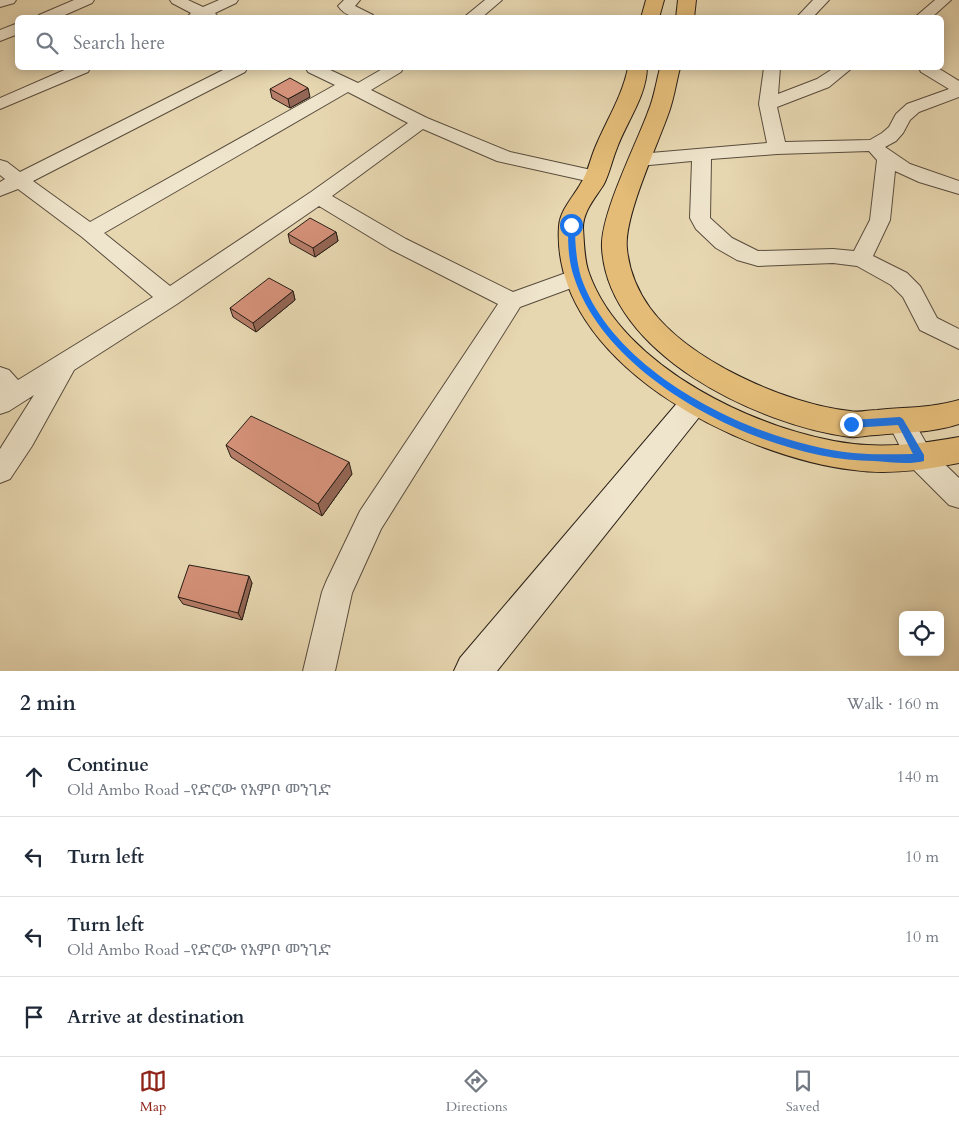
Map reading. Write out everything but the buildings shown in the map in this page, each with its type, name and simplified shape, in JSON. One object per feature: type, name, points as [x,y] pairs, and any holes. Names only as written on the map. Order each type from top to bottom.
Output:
[{"type":"main road","points":[[651,15],[656,0]]},
{"type":"main road","points":[[684,15],[687,0]]},
{"type":"main road","points":[[638,70],[631,98],[606,148],[596,177],[578,208],[571,225],[571,248],[577,277],[588,301],[606,329],[630,355],[665,384],[694,403],[748,430],[809,449],[853,457],[920,458],[959,450]]},
{"type":"main road","points":[[669,70],[659,110],[615,227],[615,260],[628,294],[643,318],[665,342],[723,383],[754,397],[794,411],[851,424],[900,421],[959,412]]},
{"type":"main road","points":[[473,671],[694,403]]},
{"type":"street","points":[[0,3],[8,0]]},
{"type":"street","points":[[51,15],[87,0]]},
{"type":"street","points":[[177,0],[200,15]]},
{"type":"street","points":[[204,15],[231,0]]},
{"type":"street","points":[[353,0],[346,6],[348,9],[361,15]]},
{"type":"street","points":[[474,15],[494,0]]},
{"type":"street","points":[[806,15],[822,0]]},
{"type":"street","points":[[925,15],[944,0]]},
{"type":"street","points":[[0,36],[15,29]]},
{"type":"street","points":[[0,104],[77,70]]},
{"type":"street","points":[[9,185],[235,70]]},
{"type":"street","points":[[318,70],[421,122],[504,157],[596,177]]},
{"type":"street","points":[[89,232],[353,87],[391,70]]},
{"type":"street","points":[[772,70],[768,104],[777,148]]},
{"type":"street","points":[[768,104],[823,83],[841,70]]},
{"type":"street","points":[[930,70],[959,90]]},
{"type":"street","points":[[861,259],[880,220],[880,152],[889,137],[897,129],[902,118],[913,108],[959,90]]},
{"type":"street","points":[[5,392],[67,360],[169,298],[318,197],[421,122]]},
{"type":"street","points":[[639,160],[702,153],[777,148],[880,152],[933,180],[959,188]]},
{"type":"street","points":[[702,153],[700,218],[703,224],[724,243],[745,256],[758,259],[833,256],[861,259],[899,279],[912,292],[928,324],[959,340]]},
{"type":"street","points":[[0,166],[9,185],[89,232],[169,298]]},
{"type":"street","points":[[318,197],[398,244],[512,301]]},
{"type":"street","points":[[319,671],[337,592],[370,520],[512,301],[577,277]]},
{"type":"street","points":[[0,471],[23,438],[67,360]]},
{"type":"street","points":[[900,421],[920,458],[959,496]]},
{"type":"route","points":[[571,225],[571,248],[577,277],[588,301],[606,329],[630,355],[665,384],[694,403],[748,430],[809,449],[853,457],[920,458],[900,421],[851,424]]}]
